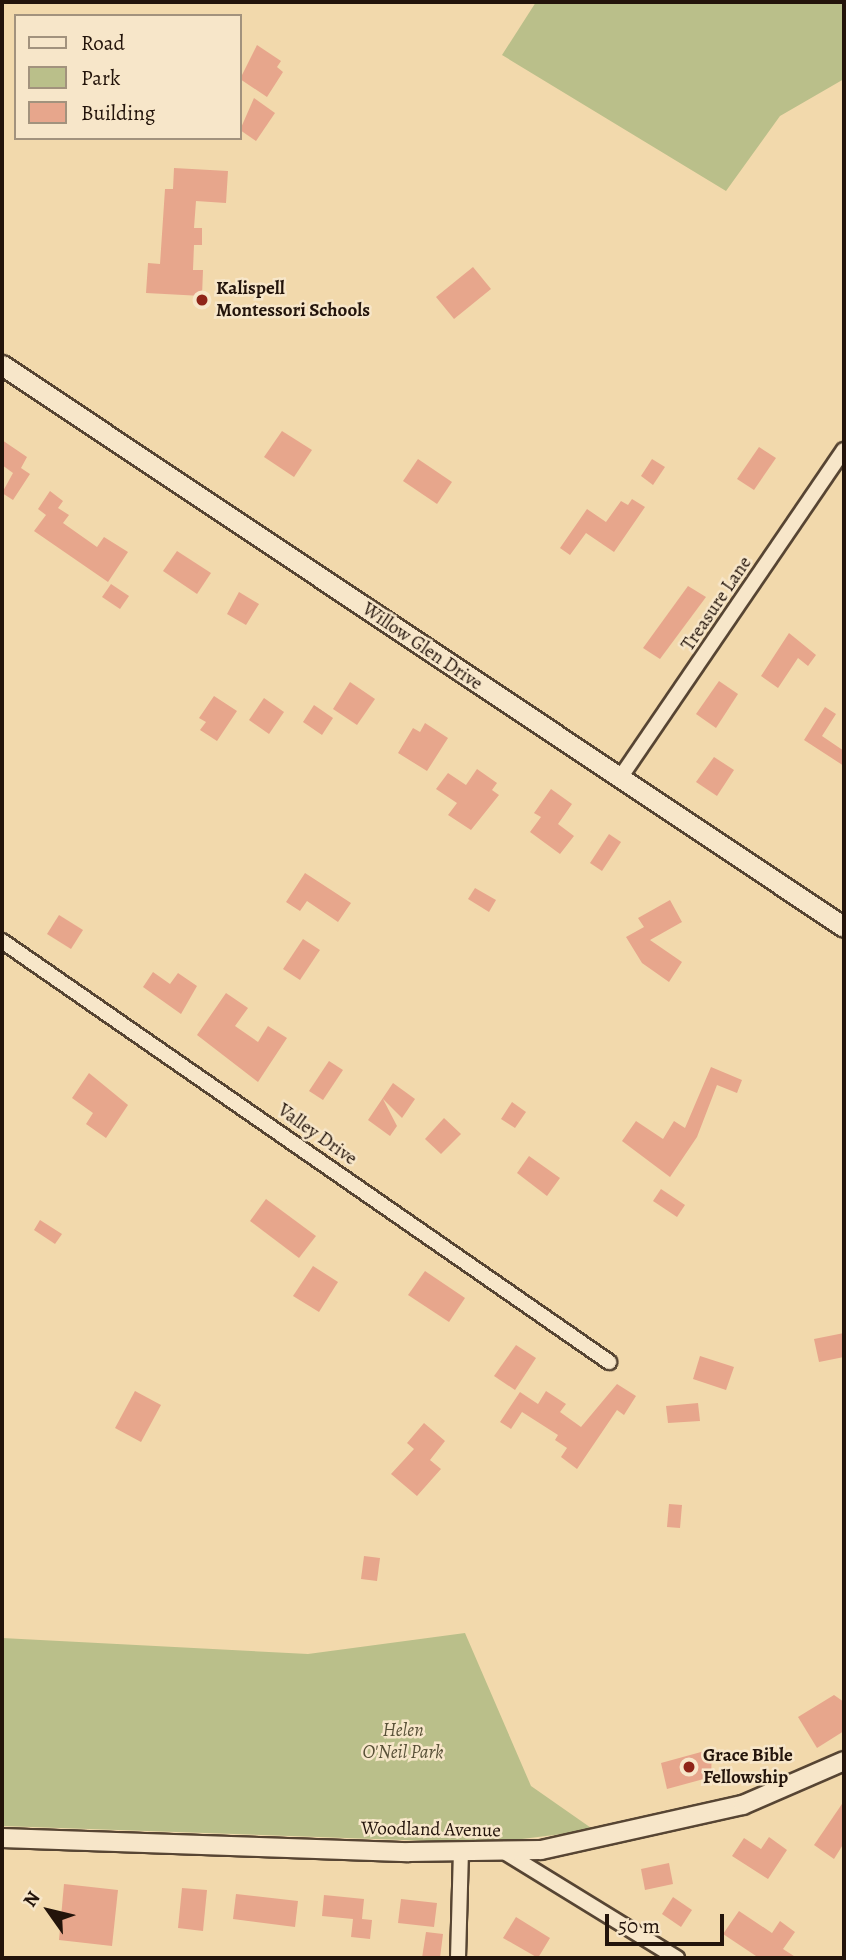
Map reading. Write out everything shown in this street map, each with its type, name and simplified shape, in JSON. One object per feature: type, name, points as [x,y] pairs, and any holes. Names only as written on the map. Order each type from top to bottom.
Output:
[{"type":"main road","name":"Willow Glen Drive","points":[[2,365],[844,927]]},
{"type":"street","name":"Treasure Lane","points":[[620,778],[844,450]]},
{"type":"street","name":"Valley Drive","points":[[2,941],[609,1362]]},
{"type":"street","name":"Woodland Avenue","points":[[2,1838],[506,1853],[573,1846],[743,1805],[844,1760]]},
{"type":"street","points":[[458,1958],[461,1853]]},
{"type":"street","points":[[506,1853],[677,1958]]},
{"type":"green space","points":[[536,2],[844,2],[844,79],[780,116],[726,191],[502,55]]},
{"type":"green space","name":"Helen O'Neil Park","points":[[465,1633],[531,1786],[594,1830],[489,1843],[2,1826],[2,1638],[308,1654]]},
{"type":"building","points":[[257,45],[281,61],[277,67],[283,72],[267,97],[242,80]]},
{"type":"building","points":[[254,98],[275,113],[256,141],[242,131]]},
{"type":"building","points":[[174,168],[228,171],[226,203],[196,201],[194,228],[202,228],[202,245],[194,245],[193,270],[203,270],[202,296],[146,293],[148,263],[160,264],[165,189],[173,189]]},
{"type":"building","points":[[473,267],[491,289],[454,319],[436,297]]},
{"type":"building","points":[[282,431],[312,450],[294,477],[264,457]]},
{"type":"building","points":[[2,440],[27,457],[21,468],[30,474],[13,500],[2,493],[13,473],[2,465]]},
{"type":"building","points":[[759,447],[776,458],[754,490],[737,479]]},
{"type":"building","points":[[418,459],[452,482],[437,504],[403,481]]},
{"type":"building","points":[[652,459],[665,467],[653,485],[641,476]]},
{"type":"building","points":[[50,491],[63,501],[58,508],[69,515],[63,523],[97,547],[104,537],[128,552],[108,582],[34,531],[46,515],[38,509]]},
{"type":"building","points":[[632,499],[645,507],[614,552],[586,533],[570,555],[560,548],[587,509],[606,522],[621,501],[628,505]]},
{"type":"building","points":[[177,551],[211,573],[197,594],[163,571]]},
{"type":"building","points":[[111,584],[129,596],[120,609],[102,597]]},
{"type":"building","points":[[688,586],[706,597],[660,659],[643,648]]},
{"type":"building","points":[[239,592],[259,604],[246,625],[227,614]]},
{"type":"building","points":[[789,633],[816,655],[808,666],[798,658],[778,688],[761,676]]},
{"type":"building","points":[[719,681],[738,694],[716,728],[696,714]]},
{"type":"building","points":[[350,682],[375,699],[357,725],[333,709]]},
{"type":"building","points":[[214,696],[237,711],[217,741],[200,730],[206,722],[199,718]]},
{"type":"building","points":[[264,698],[284,712],[269,734],[249,720]]},
{"type":"building","points":[[314,705],[333,718],[322,735],[303,722]]},
{"type":"building","points":[[825,707],[836,714],[822,736],[844,751],[844,766],[804,740]]},
{"type":"building","points":[[425,723],[448,738],[427,771],[398,753],[413,728],[420,732]]},
{"type":"building","points":[[714,757],[734,770],[717,796],[696,782]]},
{"type":"building","points":[[477,769],[497,783],[492,790],[499,795],[471,830],[448,815],[457,803],[436,789],[448,773],[466,785]]},
{"type":"building","points":[[551,789],[572,804],[558,824],[574,836],[560,854],[530,832],[541,817],[534,813]]},
{"type":"building","points":[[609,834],[621,842],[602,871],[590,863]]},
{"type":"building","points":[[305,873],[351,903],[338,922],[307,901],[300,911],[286,902]]},
{"type":"building","points":[[475,888],[496,900],[489,912],[468,899]]},
{"type":"building","points":[[670,900],[682,922],[650,940],[682,962],[669,982],[642,963],[626,937],[644,927],[638,918]]},
{"type":"building","points":[[59,915],[83,930],[71,949],[47,934]]},
{"type":"building","points":[[303,939],[320,950],[300,980],[283,969]]},
{"type":"building","points":[[153,972],[170,984],[178,973],[197,986],[181,1014],[143,987]]},
{"type":"building","points":[[226,993],[248,1008],[235,1026],[258,1042],[268,1026],[287,1038],[258,1082],[197,1035]]},
{"type":"building","points":[[329,1061],[343,1070],[323,1100],[309,1091]]},
{"type":"building","points":[[711,1067],[742,1080],[737,1093],[717,1085],[697,1137],[670,1177],[622,1141],[636,1121],[663,1139],[674,1121],[685,1128]]},
{"type":"building","points":[[89,1073],[128,1105],[106,1138],[86,1124],[93,1113],[72,1098]]},
{"type":"building","points":[[393,1083],[415,1099],[402,1118],[383,1099],[397,1126],[390,1136],[368,1120]]},
{"type":"building","points":[[512,1102],[526,1112],[515,1128],[501,1119]]},
{"type":"building","points":[[444,1118],[461,1134],[441,1154],[425,1139]]},
{"type":"building","points":[[529,1156],[560,1178],[547,1196],[517,1173]]},
{"type":"building","points":[[661,1189],[685,1205],[677,1217],[653,1201]]},
{"type":"building","points":[[266,1199],[316,1236],[299,1258],[250,1221]]},
{"type":"building","points":[[40,1220],[62,1234],[55,1244],[34,1230]]},
{"type":"building","points":[[313,1266],[338,1282],[319,1312],[293,1296]]},
{"type":"building","points":[[425,1271],[465,1298],[449,1322],[408,1295]]},
{"type":"building","points":[[844,1333],[844,1357],[819,1362],[814,1339]]},
{"type":"building","points":[[516,1345],[536,1358],[515,1390],[494,1376]]},
{"type":"building","points":[[700,1356],[734,1367],[726,1390],[693,1379]]},
{"type":"building","points":[[617,1384],[636,1396],[624,1415],[617,1410],[577,1469],[561,1457],[567,1448],[555,1440],[558,1435],[522,1412],[511,1429],[500,1422],[520,1392],[538,1404],[546,1391],[566,1404],[560,1412],[581,1427]]},
{"type":"building","points":[[135,1391],[161,1405],[141,1442],[115,1428]]},
{"type":"building","points":[[698,1403],[700,1421],[668,1423],[666,1406]]},
{"type":"building","points":[[424,1423],[445,1441],[430,1460],[441,1469],[417,1496],[391,1474],[414,1449],[407,1443]]},
{"type":"building","points":[[669,1504],[682,1505],[680,1528],[667,1527]]},
{"type":"building","points":[[364,1556],[380,1558],[377,1581],[361,1579]]},
{"type":"building","points":[[834,1695],[844,1702],[844,1731],[817,1748],[798,1717]]},
{"type":"building","points":[[712,1749],[711,1777],[667,1789],[661,1763]]},
{"type":"building","points":[[844,1801],[844,1843],[834,1859],[814,1845]]},
{"type":"building","points":[[769,1837],[787,1850],[768,1879],[732,1856],[744,1838],[761,1849]]},
{"type":"building","points":[[669,1863],[673,1884],[645,1890],[641,1869]]},
{"type":"building","points":[[64,1884],[118,1890],[112,1946],[59,1940]]},
{"type":"building","points":[[182,1888],[207,1890],[203,1931],[178,1928]]},
{"type":"building","points":[[236,1894],[298,1901],[295,1927],[233,1919]]},
{"type":"building","points":[[324,1895],[364,1899],[362,1919],[372,1920],[370,1939],[351,1937],[353,1919],[322,1916]]},
{"type":"building","points":[[673,1897],[692,1910],[681,1927],[662,1914]]},
{"type":"building","points":[[401,1899],[437,1903],[434,1927],[398,1923]]},
{"type":"building","points":[[739,1911],[772,1933],[780,1921],[795,1932],[783,1949],[797,1958],[759,1958],[723,1934]]},
{"type":"building","points":[[516,1917],[550,1938],[538,1958],[503,1938]]},
{"type":"building","points":[[426,1932],[443,1934],[440,1958],[422,1958]]},
{"type":"place","name":"Kalispell Montessori Schools","points":[[202,300]]},
{"type":"place","name":"Grace Bible Fellowship","points":[[689,1767]]}]
